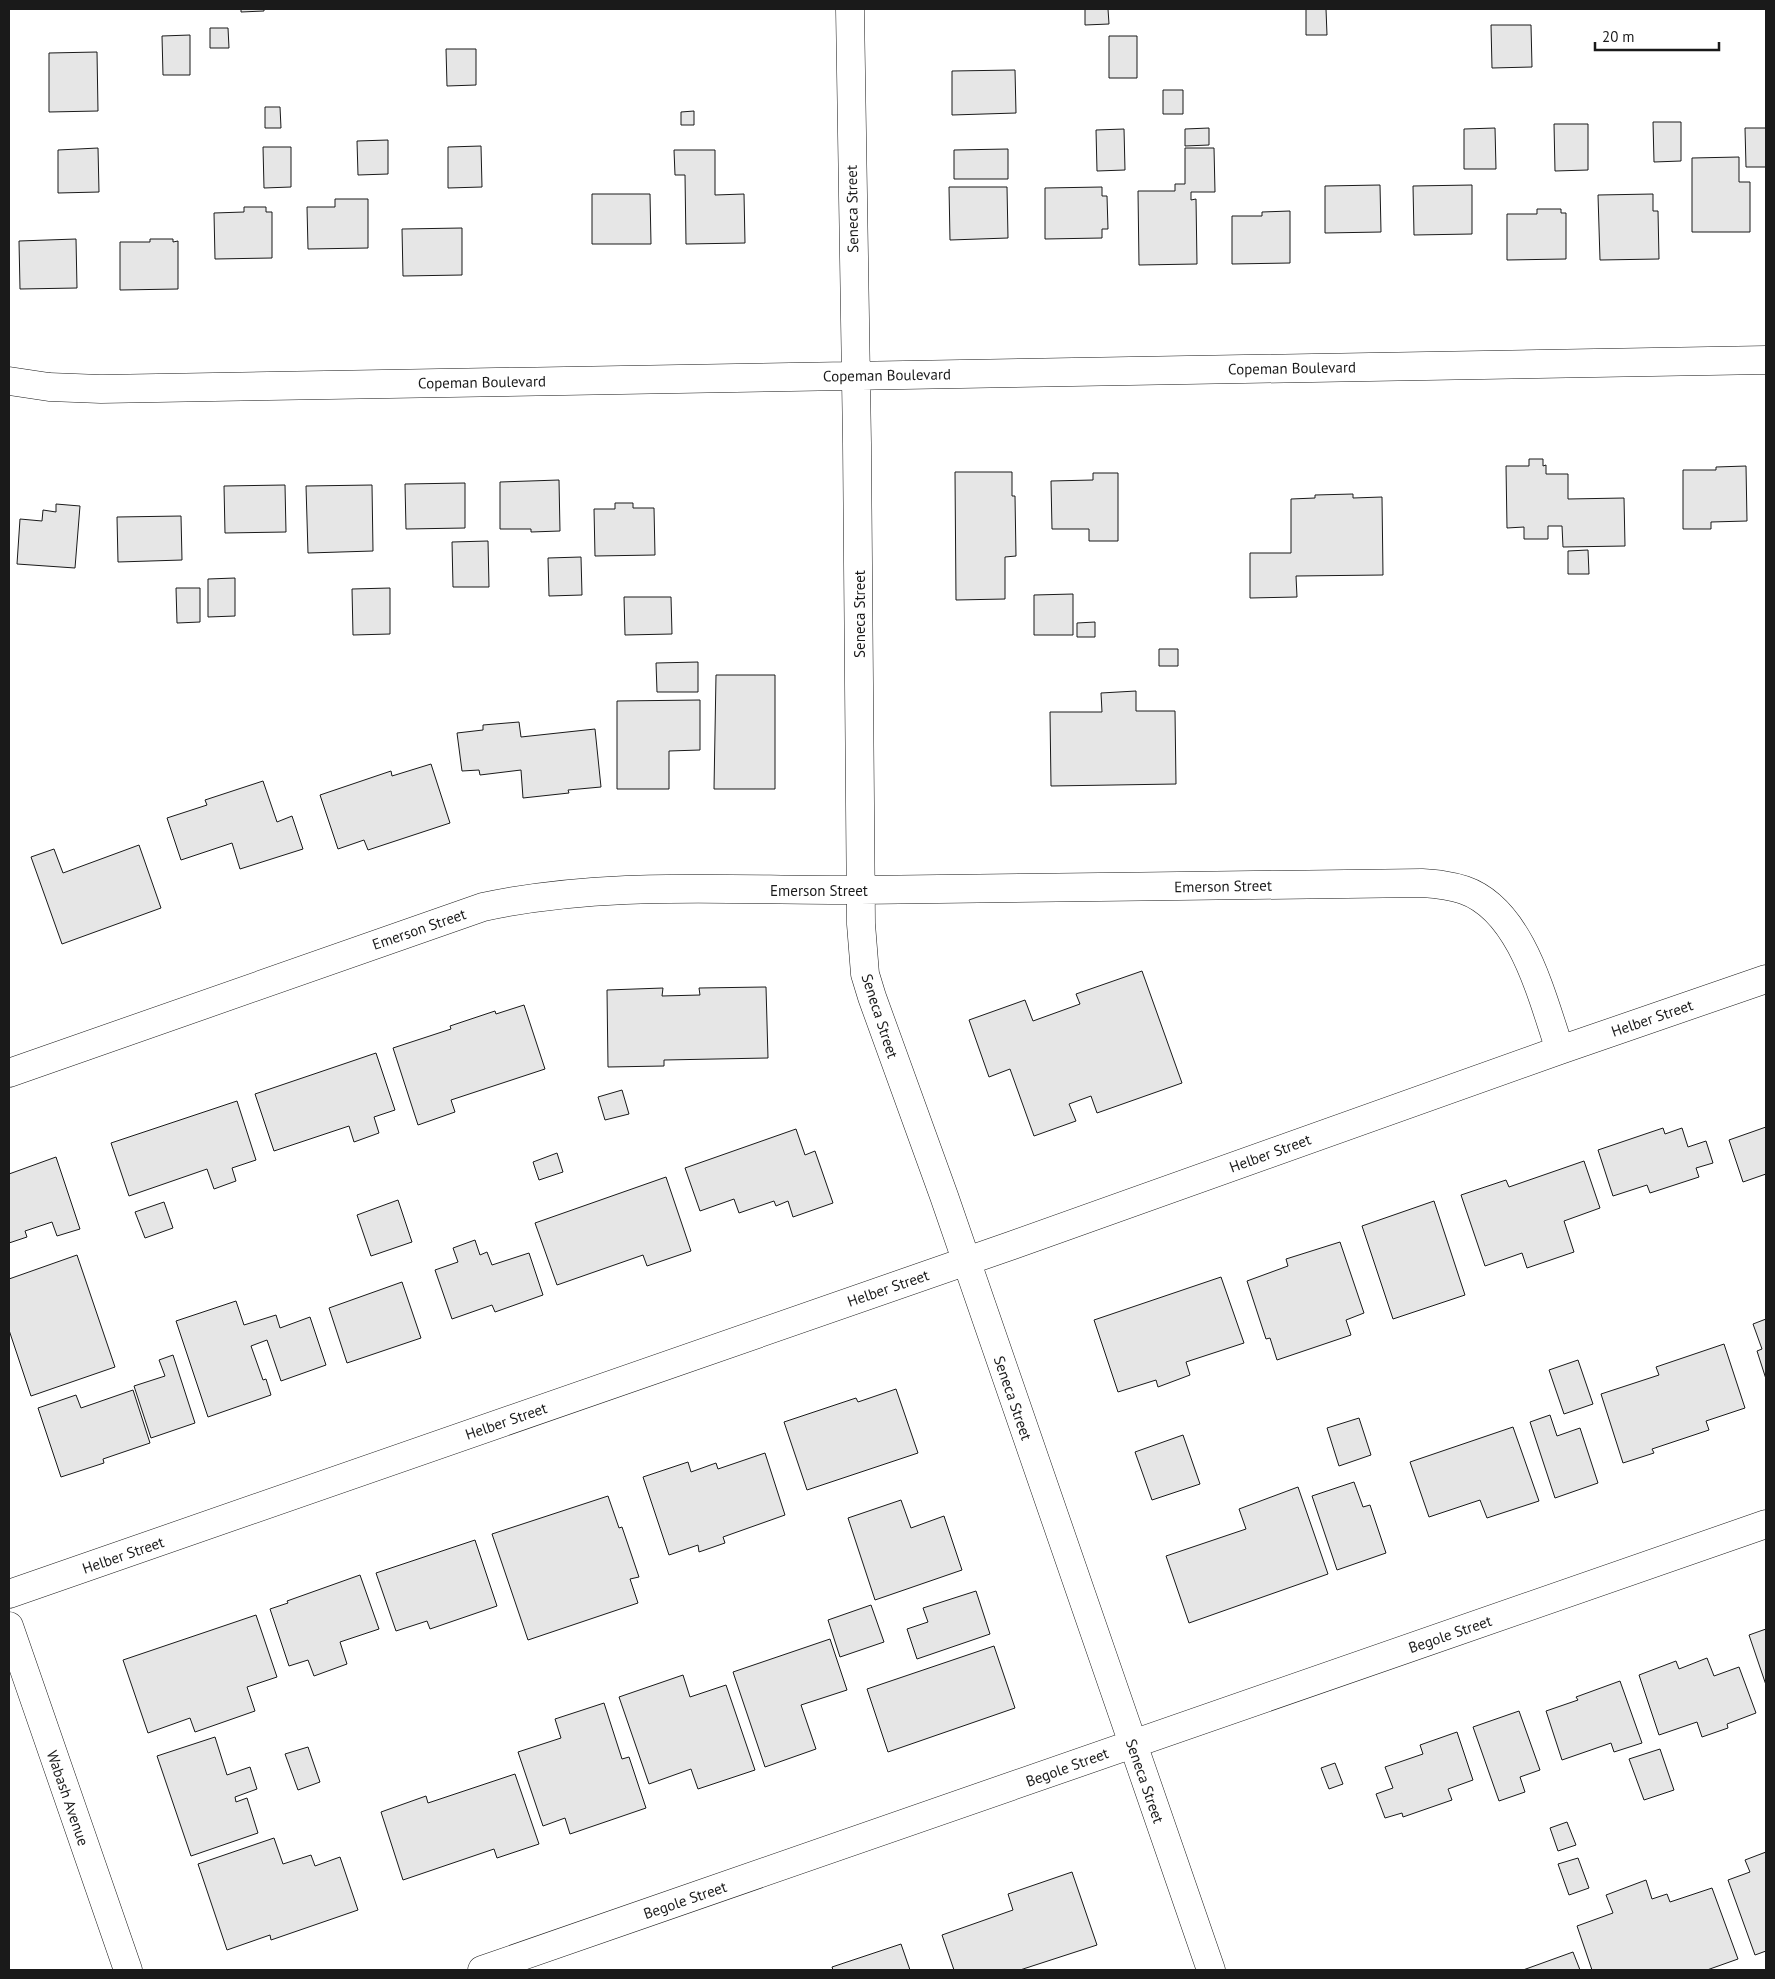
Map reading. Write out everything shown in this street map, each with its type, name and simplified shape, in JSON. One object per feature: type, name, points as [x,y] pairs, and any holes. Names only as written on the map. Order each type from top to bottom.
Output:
[{"type":"street","name":"Seneca Street","points":[[850,9],[861,890],[865,974],[1211,1970]]},
{"type":"street","name":"Copeman Boulevard","points":[[9,381],[49,387],[101,389],[1766,360]]},
{"type":"street","name":"Emerson Street","points":[[9,1073],[452,918],[515,900],[548,895],[614,890],[861,890],[1414,883],[1445,885],[1465,890],[1478,897],[1504,919],[1515,934],[1530,967],[1560,1050]]},
{"type":"street","name":"Helber Street","points":[[9,1594],[966,1261],[1560,1050],[1766,979]]},
{"type":"street","name":"Begole Street","points":[[482,1970],[1766,1524]]},
{"type":"street","name":"Wabash Avenue","points":[[9,1626],[128,1970]]},
{"type":"building","points":[[241,9],[264,9],[264,11],[241,12]]},
{"type":"building","points":[[1085,9],[1108,9],[1109,24],[1085,25]]},
{"type":"building","points":[[1306,9],[1326,9],[1327,35],[1306,35]]},
{"type":"building","points":[[1491,25],[1531,25],[1532,67],[1492,68]]},
{"type":"building","points":[[210,28],[228,28],[229,48],[210,48]]},
{"type":"building","points":[[190,35],[190,75],[163,75],[162,36]]},
{"type":"building","points":[[1109,36],[1137,36],[1137,78],[1109,78]]},
{"type":"building","points":[[446,49],[476,49],[476,85],[447,86]]},
{"type":"building","points":[[97,52],[98,111],[49,112],[49,53]]},
{"type":"building","points":[[1015,70],[1016,113],[952,115],[952,71]]},
{"type":"building","points":[[1163,90],[1183,90],[1183,114],[1163,114]]},
{"type":"building","points":[[265,107],[280,107],[281,128],[265,128]]},
{"type":"building","points":[[694,111],[694,125],[681,125],[681,112]]},
{"type":"building","points":[[1653,122],[1681,122],[1681,161],[1654,162]]},
{"type":"building","points":[[1554,124],[1588,124],[1588,170],[1555,171]]},
{"type":"building","points":[[1209,128],[1209,145],[1185,146],[1185,129]]},
{"type":"building","points":[[1495,128],[1496,169],[1464,169],[1464,129]]},
{"type":"building","points":[[1745,128],[1766,128],[1766,167],[1746,167]]},
{"type":"building","points":[[1124,129],[1125,170],[1097,171],[1096,130]]},
{"type":"building","points":[[388,140],[388,174],[358,175],[357,141]]},
{"type":"building","points":[[481,146],[482,187],[448,188],[448,147]]},
{"type":"building","points":[[263,147],[291,147],[291,187],[264,188]]},
{"type":"building","points":[[98,148],[99,192],[58,193],[58,150]]},
{"type":"building","points":[[1185,148],[1214,148],[1215,192],[1191,192],[1191,200],[1196,199],[1197,264],[1139,265],[1138,191],[1175,191],[1175,184],[1185,184]]},
{"type":"building","points":[[1008,149],[1008,179],[954,179],[954,150]]},
{"type":"building","points":[[674,150],[715,150],[715,195],[744,194],[745,243],[686,244],[685,175],[675,175]]},
{"type":"building","points":[[1739,157],[1739,182],[1750,182],[1750,232],[1692,232],[1692,158]]},
{"type":"building","points":[[1380,185],[1381,232],[1325,233],[1325,186]]},
{"type":"building","points":[[1472,185],[1472,234],[1414,235],[1413,186]]},
{"type":"building","points":[[949,187],[1007,187],[1008,238],[950,240]]},
{"type":"building","points":[[1102,187],[1102,196],[1107,196],[1108,229],[1102,229],[1102,238],[1045,239],[1045,188]]},
{"type":"building","points":[[592,194],[650,194],[651,244],[592,244]]},
{"type":"building","points":[[1653,194],[1653,211],[1658,211],[1659,259],[1600,260],[1598,195]]},
{"type":"building","points":[[335,199],[368,199],[368,248],[308,249],[307,207],[335,207]]},
{"type":"building","points":[[244,207],[266,207],[266,212],[272,212],[272,258],[215,259],[214,213],[244,212]]},
{"type":"building","points":[[1537,209],[1561,209],[1561,213],[1566,213],[1566,259],[1507,260],[1507,214],[1537,214]]},
{"type":"building","points":[[1290,211],[1290,263],[1232,264],[1232,216],[1262,216],[1262,212]]},
{"type":"building","points":[[462,228],[462,275],[403,276],[402,229]]},
{"type":"building","points":[[76,239],[77,288],[20,289],[19,241]]},
{"type":"building","points":[[150,239],[173,239],[173,242],[178,241],[178,289],[120,290],[120,242],[150,242]]},
{"type":"building","points":[[1529,459],[1543,459],[1543,466],[1546,465],[1546,474],[1568,474],[1568,499],[1624,498],[1625,546],[1563,547],[1562,526],[1548,526],[1548,539],[1524,539],[1524,527],[1507,528],[1506,466],[1529,466]]},
{"type":"building","points":[[1746,466],[1747,521],[1711,522],[1711,529],[1683,529],[1683,470],[1716,470],[1716,467]]},
{"type":"building","points":[[955,472],[1012,472],[1012,496],[1015,496],[1016,556],[1005,557],[1005,599],[956,600]]},
{"type":"building","points":[[1093,473],[1118,473],[1118,541],[1089,541],[1089,529],[1052,529],[1051,481],[1093,480]]},
{"type":"building","points":[[559,480],[560,531],[531,532],[531,529],[500,529],[500,482]]},
{"type":"building","points":[[465,483],[465,528],[406,529],[405,484]]},
{"type":"building","points":[[285,485],[286,532],[225,533],[224,486]]},
{"type":"building","points":[[372,485],[373,551],[308,553],[306,486]]},
{"type":"building","points":[[1353,494],[1353,498],[1382,497],[1383,575],[1296,576],[1297,597],[1250,598],[1250,553],[1291,553],[1291,499],[1315,498],[1315,495]]},
{"type":"building","points":[[615,503],[633,503],[633,508],[654,508],[655,555],[595,556],[594,509],[615,509]]},
{"type":"building","points":[[56,504],[80,506],[75,568],[17,564],[20,519],[42,521],[43,510],[56,512]]},
{"type":"building","points":[[181,516],[182,560],[118,562],[117,517]]},
{"type":"building","points":[[488,541],[489,587],[453,587],[452,542]]},
{"type":"building","points":[[1588,550],[1589,574],[1568,574],[1568,551]]},
{"type":"building","points":[[581,557],[582,595],[549,596],[548,558]]},
{"type":"building","points":[[235,578],[235,616],[208,617],[208,579]]},
{"type":"building","points":[[176,588],[200,588],[200,622],[177,623]]},
{"type":"building","points":[[390,588],[390,634],[353,635],[352,589]]},
{"type":"building","points":[[1073,594],[1073,635],[1034,635],[1034,595]]},
{"type":"building","points":[[624,597],[671,597],[672,634],[625,635]]},
{"type":"building","points":[[1095,622],[1095,637],[1077,637],[1077,623]]},
{"type":"building","points":[[1159,649],[1178,649],[1178,666],[1159,666]]},
{"type":"building","points":[[698,662],[698,692],[657,692],[656,663]]},
{"type":"building","points":[[716,675],[775,675],[775,789],[714,789]]},
{"type":"building","points":[[1136,691],[1136,711],[1175,711],[1176,784],[1051,786],[1050,712],[1102,712],[1101,693]]},
{"type":"building","points":[[700,700],[700,750],[669,751],[669,789],[617,789],[617,701]]},
{"type":"building","points":[[519,722],[521,737],[595,729],[601,787],[568,790],[569,793],[523,798],[521,770],[480,775],[479,770],[462,771],[457,733],[483,730],[483,725]]},
{"type":"building","points":[[431,764],[450,823],[368,850],[364,840],[338,849],[320,795],[391,771],[392,776]]},
{"type":"building","points":[[263,781],[277,822],[292,816],[303,849],[240,869],[232,843],[181,860],[167,818],[207,805],[205,800]]},
{"type":"building","points":[[139,845],[161,908],[62,944],[31,857],[54,849],[63,873]]},
{"type":"building","points":[[1142,971],[1182,1083],[1097,1113],[1091,1096],[1069,1104],[1076,1121],[1034,1136],[1010,1069],[989,1077],[969,1020],[1025,1000],[1033,1021],[1080,1004],[1076,994]]},
{"type":"building","points":[[766,987],[768,1058],[664,1060],[664,1066],[608,1067],[607,990],[663,988],[662,996],[700,995],[699,988]]},
{"type":"building","points":[[524,1005],[545,1069],[451,1100],[455,1112],[418,1125],[393,1048],[451,1029],[450,1026],[495,1011],[496,1014]]},
{"type":"building","points":[[376,1053],[395,1110],[374,1117],[379,1133],[354,1142],[349,1126],[274,1151],[255,1094]]},
{"type":"building","points":[[622,1090],[629,1114],[605,1120],[598,1097]]},
{"type":"building","points":[[237,1101],[256,1160],[232,1168],[236,1181],[214,1189],[207,1169],[129,1196],[111,1143]]},
{"type":"building","points":[[1766,1127],[1766,1174],[1743,1182],[1729,1140]]},
{"type":"building","points":[[1663,1128],[1665,1134],[1682,1128],[1688,1147],[1706,1141],[1713,1163],[1696,1168],[1699,1177],[1650,1193],[1647,1185],[1613,1196],[1598,1150]]},
{"type":"building","points":[[796,1129],[805,1155],[815,1151],[833,1203],[793,1217],[788,1201],[776,1206],[774,1201],[739,1213],[734,1199],[700,1211],[685,1168]]},
{"type":"building","points":[[557,1153],[563,1172],[539,1180],[533,1162]]},
{"type":"building","points":[[56,1157],[80,1229],[57,1236],[52,1222],[25,1231],[27,1237],[9,1243],[9,1174]]},
{"type":"building","points":[[1584,1161],[1600,1208],[1564,1221],[1574,1252],[1527,1268],[1522,1253],[1485,1266],[1461,1195],[1506,1180],[1509,1187]]},
{"type":"building","points":[[666,1177],[691,1251],[647,1266],[643,1255],[557,1285],[535,1223]]},
{"type":"building","points":[[398,1200],[412,1242],[371,1256],[357,1215]]},
{"type":"building","points":[[1434,1201],[1465,1295],[1393,1319],[1362,1226]]},
{"type":"building","points":[[164,1202],[173,1228],[145,1238],[135,1212]]},
{"type":"building","points":[[475,1240],[480,1255],[487,1252],[492,1265],[529,1253],[543,1295],[495,1312],[492,1305],[452,1319],[435,1270],[458,1262],[453,1248]]},
{"type":"building","points":[[1340,1242],[1364,1313],[1346,1320],[1351,1335],[1277,1360],[1270,1338],[1266,1339],[1247,1281],[1288,1266],[1286,1259]]},
{"type":"building","points":[[77,1255],[115,1367],[31,1396],[9,1330],[9,1279]]},
{"type":"building","points":[[1221,1277],[1244,1343],[1186,1362],[1190,1375],[1158,1387],[1156,1380],[1118,1392],[1094,1320]]},
{"type":"building","points":[[402,1282],[421,1338],[347,1363],[329,1308]]},
{"type":"building","points":[[236,1301],[244,1325],[276,1315],[280,1328],[310,1317],[326,1365],[281,1381],[267,1340],[251,1346],[263,1380],[266,1379],[271,1395],[208,1417],[176,1321]]},
{"type":"building","points":[[1766,1319],[1766,1379],[1757,1351],[1762,1349],[1753,1324]]},
{"type":"building","points":[[1724,1344],[1745,1408],[1706,1421],[1709,1430],[1652,1449],[1654,1453],[1623,1463],[1601,1394],[1659,1375],[1656,1367]]},
{"type":"building","points":[[173,1355],[195,1423],[151,1438],[134,1386],[165,1376],[159,1360]]},
{"type":"building","points":[[1578,1360],[1593,1404],[1564,1414],[1549,1370]]},
{"type":"building","points":[[896,1389],[918,1453],[807,1490],[784,1422],[856,1398],[858,1402]]},
{"type":"building","points":[[133,1390],[150,1443],[103,1459],[104,1463],[61,1477],[38,1408],[76,1395],[81,1408]]},
{"type":"building","points":[[1550,1415],[1557,1436],[1580,1428],[1598,1483],[1555,1498],[1530,1422]]},
{"type":"building","points":[[1359,1418],[1371,1455],[1339,1466],[1327,1428]]},
{"type":"building","points":[[1513,1427],[1539,1501],[1487,1518],[1480,1500],[1429,1517],[1410,1462]]},
{"type":"building","points":[[1183,1435],[1200,1484],[1152,1500],[1135,1452]]},
{"type":"building","points":[[765,1453],[785,1515],[723,1537],[725,1543],[699,1552],[698,1545],[669,1555],[643,1477],[688,1462],[691,1472],[716,1463],[718,1469]]},
{"type":"building","points":[[1354,1482],[1363,1507],[1370,1505],[1386,1553],[1337,1570],[1312,1496]]},
{"type":"building","points":[[1298,1487],[1328,1574],[1189,1623],[1166,1556],[1246,1529],[1239,1509]]},
{"type":"building","points":[[608,1496],[619,1528],[622,1527],[639,1577],[630,1579],[638,1603],[528,1640],[492,1534]]},
{"type":"building","points":[[901,1500],[911,1528],[944,1516],[962,1570],[875,1600],[848,1518]]},
{"type":"building","points":[[475,1540],[497,1606],[430,1629],[427,1621],[396,1631],[376,1573]]},
{"type":"building","points":[[360,1575],[379,1629],[340,1642],[347,1664],[314,1676],[308,1660],[289,1666],[270,1609]]},
{"type":"building","points":[[976,1591],[990,1634],[917,1659],[907,1629],[928,1622],[923,1608]]},
{"type":"building","points":[[871,1605],[884,1642],[840,1657],[828,1620]]},
{"type":"building","points":[[256,1615],[277,1677],[247,1687],[255,1711],[195,1732],[190,1718],[148,1733],[123,1660]]},
{"type":"building","points":[[1766,1629],[1766,1685],[1749,1635]]},
{"type":"building","points":[[830,1639],[847,1690],[801,1705],[816,1749],[765,1767],[733,1672]]},
{"type":"building","points":[[994,1646],[1015,1708],[888,1752],[867,1689]]},
{"type":"building","points":[[1707,1658],[1714,1676],[1739,1667],[1756,1713],[1727,1724],[1728,1728],[1702,1737],[1697,1722],[1659,1735],[1639,1675],[1676,1661],[1679,1669]]},
{"type":"building","points":[[683,1675],[690,1697],[726,1685],[755,1770],[698,1789],[691,1769],[649,1784],[619,1697]]},
{"type":"building","points":[[1620,1681],[1642,1743],[1614,1752],[1611,1743],[1562,1760],[1546,1711],[1578,1700],[1576,1697]]},
{"type":"building","points":[[604,1703],[622,1759],[629,1757],[646,1808],[570,1834],[565,1818],[543,1826],[518,1752],[561,1738],[555,1719]]},
{"type":"building","points":[[1519,1711],[1540,1770],[1520,1777],[1525,1792],[1499,1801],[1473,1727]]},
{"type":"building","points":[[1457,1732],[1473,1780],[1448,1789],[1452,1800],[1403,1817],[1402,1813],[1385,1818],[1376,1794],[1393,1788],[1385,1767],[1423,1754],[1420,1745]]},
{"type":"building","points":[[215,1737],[227,1775],[250,1767],[257,1789],[235,1797],[236,1802],[247,1798],[258,1833],[191,1856],[157,1756]]},
{"type":"building","points":[[308,1747],[320,1782],[298,1790],[285,1754]]},
{"type":"building","points":[[1660,1749],[1674,1790],[1644,1800],[1629,1759]]},
{"type":"building","points":[[1335,1763],[1343,1784],[1329,1789],[1321,1768]]},
{"type":"building","points":[[515,1774],[539,1844],[497,1858],[494,1849],[403,1880],[381,1812],[426,1796],[428,1803]]},
{"type":"building","points":[[1567,1822],[1576,1845],[1558,1851],[1550,1828]]},
{"type":"building","points":[[274,1838],[283,1864],[311,1855],[315,1866],[340,1857],[358,1910],[271,1940],[270,1935],[227,1950],[198,1864]]},
{"type":"building","points":[[1766,1852],[1766,1951],[1755,1955],[1728,1880],[1750,1872],[1745,1860]]},
{"type":"building","points":[[1578,1858],[1589,1888],[1569,1895],[1558,1864]]},
{"type":"building","points":[[1072,1872],[1097,1945],[1020,1970],[954,1970],[942,1935],[1013,1910],[1008,1894]]},
{"type":"building","points":[[1646,1880],[1652,1899],[1667,1894],[1670,1902],[1712,1888],[1738,1959],[1707,1970],[1592,1970],[1577,1926],[1613,1913],[1606,1895]]},
{"type":"building","points":[[901,1944],[910,1970],[833,1970],[832,1967]]},
{"type":"building","points":[[1573,1952],[1580,1970],[1523,1970]]}]
